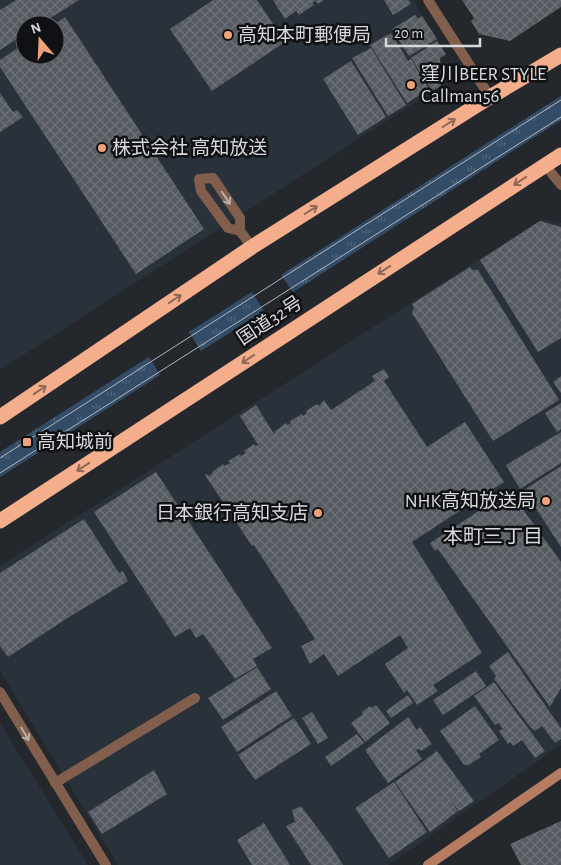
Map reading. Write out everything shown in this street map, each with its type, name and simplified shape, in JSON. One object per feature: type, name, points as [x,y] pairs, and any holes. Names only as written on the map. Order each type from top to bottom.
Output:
[{"type":"highway","points":[[0,417],[252,247],[490,97],[561,55]]},
{"type":"highway","name":"国道32号","points":[[0,521],[561,155]]},
{"type":"street","points":[[428,0],[490,97]]},
{"type":"street","points":[[545,165],[561,185]]},
{"type":"street","points":[[240,231],[228,228],[201,191],[199,179],[213,178],[240,218],[240,231],[252,247]]},
{"type":"street","points":[[0,692],[106,865]]},
{"type":"street","points":[[55,783],[195,698]]},
{"type":"street","points":[[428,865],[561,773]]},
{"type":"shaded area","points":[[0,0],[413,0],[447,56],[441,59],[442,85],[0,370]]},
{"type":"shaded area","points":[[542,219],[561,223],[561,745],[388,865],[118,865],[0,671],[0,566]]},
{"type":"shaded area","points":[[0,723],[88,865],[0,865]]},
{"type":"green space","points":[[561,96],[561,120],[293,292],[281,275]]},
{"type":"green space","points":[[252,292],[264,311],[201,351],[189,332]]},
{"type":"green space","points":[[149,357],[160,375],[0,477],[0,452]]},
{"type":"building","points":[[16,0],[79,0],[55,15],[15,15],[15,40],[0,50],[0,10]]},
{"type":"building","points":[[213,0],[257,0],[285,42],[212,91],[170,29]]},
{"type":"building","points":[[273,0],[324,0],[318,4],[316,1],[312,3],[314,5],[299,15],[296,11],[285,19]]},
{"type":"building","points":[[384,0],[408,0],[411,4],[393,15]]},
{"type":"building","points":[[462,0],[561,0],[561,7],[510,41],[479,34],[471,21],[474,18]]},
{"type":"building","points":[[415,15],[418,19],[422,16],[437,39],[409,56],[392,29]]},
{"type":"building","name":"株式会社 高知放送","points":[[65,17],[204,229],[136,274],[0,67],[0,60],[15,50],[15,65],[65,65]]},
{"type":"building","points":[[391,33],[408,61],[411,59],[429,89],[407,103],[370,45]]},
{"type":"building","points":[[437,41],[446,54],[440,58],[441,86],[432,91],[411,58]]},
{"type":"building","points":[[371,48],[406,105],[388,116],[352,58]]},
{"type":"building","points":[[351,61],[386,117],[358,135],[323,79]]},
{"type":"building","points":[[0,93],[13,112],[17,110],[23,117],[0,132]]},
{"type":"building","points":[[540,221],[561,227],[561,338],[538,352],[480,260]]},
{"type":"building","points":[[470,267],[472,270],[478,270],[559,400],[493,441],[412,313],[414,307],[412,304]]},
{"type":"building","points":[[384,369],[389,377],[384,381],[427,447],[465,422],[504,482],[412,542],[482,653],[433,685],[438,691],[417,705],[407,690],[404,693],[385,664],[408,648],[400,635],[338,676],[324,654],[310,664],[301,646],[315,639],[254,545],[252,546],[205,475],[209,476],[223,464],[224,466],[230,463],[228,461],[240,454],[241,456],[246,453],[244,451],[254,444],[255,446],[258,445],[240,416],[256,405],[274,434],[286,423],[287,425],[291,423],[290,421],[302,414],[303,416],[307,413],[306,411],[317,404],[319,406],[324,400],[331,410],[375,381],[372,376]]},
{"type":"building","points":[[561,376],[561,393],[553,382]]},
{"type":"building","points":[[561,403],[561,429],[557,432],[545,413]]},
{"type":"building","points":[[561,432],[561,463],[520,489],[506,465]]},
{"type":"building","name":"NHK高知放送局","points":[[561,466],[561,547],[524,490]]},
{"type":"building","points":[[156,472],[272,648],[253,659],[257,666],[235,679],[203,634],[196,638],[190,628],[175,637],[94,512]]},
{"type":"building","points":[[512,494],[561,562],[561,688],[550,707],[438,549],[435,551],[430,543],[491,503],[494,507]]},
{"type":"building","points":[[84,519],[119,573],[123,571],[128,581],[8,657],[0,646],[0,573]]},
{"type":"building","points":[[508,652],[561,728],[561,739],[555,743],[542,726],[535,731],[531,728],[494,679],[496,676],[489,666]]},
{"type":"building","points":[[257,667],[271,689],[223,720],[208,698]]},
{"type":"building","points":[[476,671],[486,686],[443,715],[433,700]]},
{"type":"building","points":[[494,682],[545,751],[535,758],[522,740],[513,746],[510,742],[508,744],[499,731],[503,729],[498,723],[495,725],[474,696]]},
{"type":"building","points":[[276,691],[292,716],[237,752],[221,727]]},
{"type":"building","points":[[408,695],[413,703],[391,718],[386,711]]},
{"type":"building","points":[[376,705],[390,723],[365,742],[351,723],[370,706],[372,708]]},
{"type":"building","points":[[475,706],[499,740],[479,754],[481,757],[467,766],[466,764],[464,765],[440,731]]},
{"type":"building","points":[[312,712],[328,738],[318,744],[302,718]]},
{"type":"building","points":[[408,717],[417,730],[420,727],[432,744],[421,751],[419,749],[416,750],[422,759],[388,783],[365,750]]},
{"type":"building","points":[[294,718],[311,744],[255,780],[238,755]]},
{"type":"building","points":[[357,734],[364,743],[331,766],[325,757]]},
{"type":"building","points":[[437,751],[474,801],[459,811],[448,796],[458,811],[430,832],[395,782]]},
{"type":"building","points":[[154,770],[167,794],[102,834],[88,812]]},
{"type":"building","points":[[394,782],[427,832],[389,858],[355,808]]},
{"type":"building","points":[[301,806],[343,865],[311,865],[286,826],[295,822],[292,810]]},
{"type":"building","points":[[561,821],[561,865],[521,865],[510,844]]},
{"type":"building","points":[[264,823],[290,865],[252,865],[237,840]]},
{"type":"tram line","points":[[0,458],[561,100]]},
{"type":"tram line","points":[[0,473],[561,117]]},
{"type":"place","name":"高知本町郵便局","points":[[228,35]]},
{"type":"place","name":"窪川BEER STYLE Callman56","points":[[411,85]]},
{"type":"place","name":"株式会社 高知放送","points":[[102,148]]},
{"type":"place","name":"高知城前","points":[[27,442]]},
{"type":"place","name":"NHK高知放送局","points":[[546,501]]},
{"type":"place","name":"日本銀行高知支店","points":[[318,513]]},
{"type":"district","name":"本町三丁目","points":[[493,537]]}]
